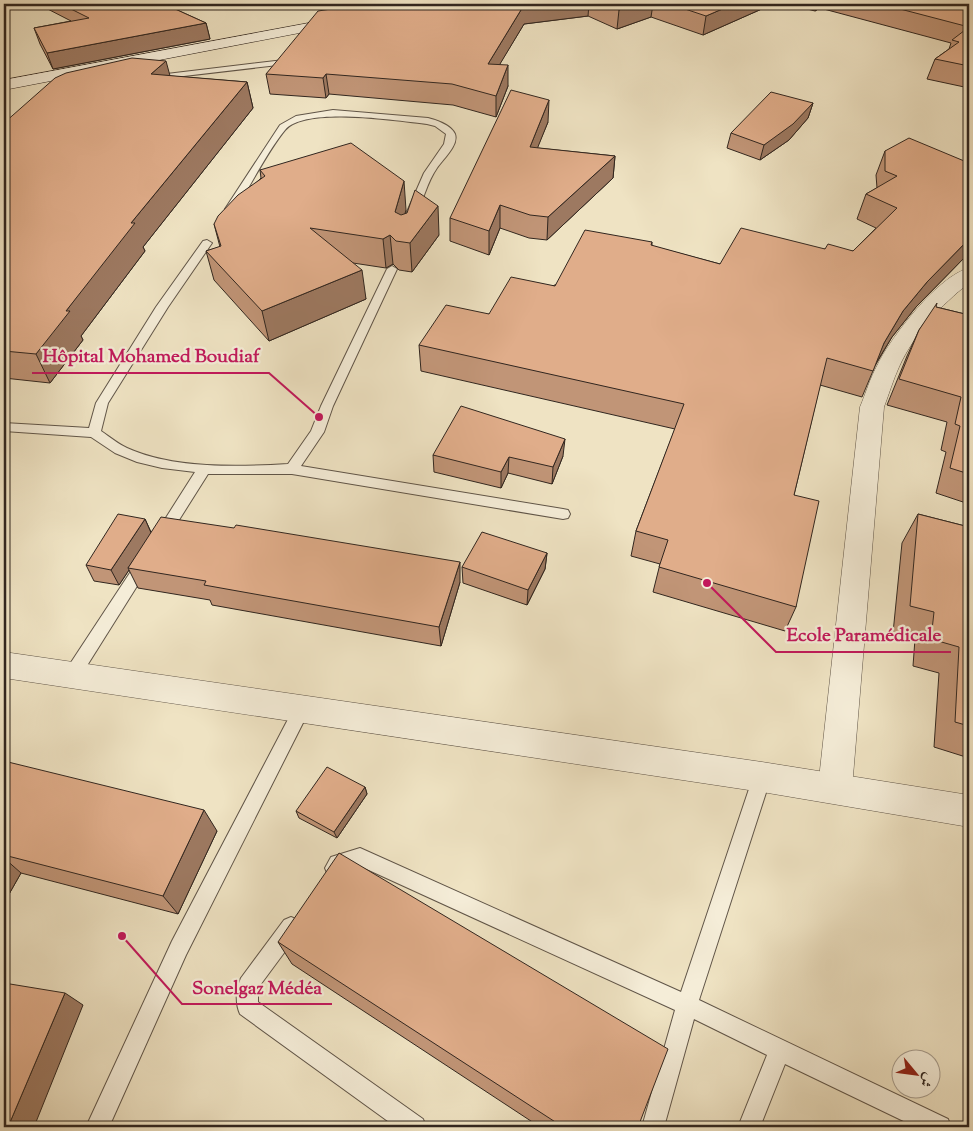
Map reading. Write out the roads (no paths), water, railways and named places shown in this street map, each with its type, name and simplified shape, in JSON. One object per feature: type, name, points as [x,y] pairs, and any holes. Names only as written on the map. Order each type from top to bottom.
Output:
[{"type":"street","points":[[4,85],[357,18]]},
{"type":"street","points":[[835,788],[872,407],[890,361],[918,320],[956,283],[969,274]]},
{"type":"street","points":[[4,665],[835,788],[969,811]]},
{"type":"lane","points":[[140,79],[284,62]]},
{"type":"lane","points":[[222,221],[283,127],[299,118],[333,113],[428,121],[438,124],[450,133],[452,138],[450,144],[428,173],[409,222]]},
{"type":"lane","points":[[94,433],[102,403],[162,307],[207,243]]},
{"type":"lane","points":[[292,470],[317,432],[327,406],[392,269]]},
{"type":"lane","points":[[4,427],[94,433],[124,452],[151,460],[204,469],[292,470],[562,514]]},
{"type":"lane","points":[[72,675],[204,469]]},
{"type":"lane","points":[[97,1127],[179,948],[302,709]]},
{"type":"lane","points":[[653,1127],[687,1005],[762,777]]},
{"type":"lane","points":[[321,886],[338,864],[360,857],[687,1005],[940,1127]]},
{"type":"lane","points":[[304,909],[248,985],[247,1007],[415,1127]]},
{"type":"lane","points":[[749,1127],[780,1050]]},
{"type":"place","name":"Hôpital Mohamed Boudiaf","points":[[319,417]]},
{"type":"place","name":"Ecole Paramédicale","points":[[707,583]]},
{"type":"place","name":"Sonelgaz Médéa","points":[[122,936]]}]
